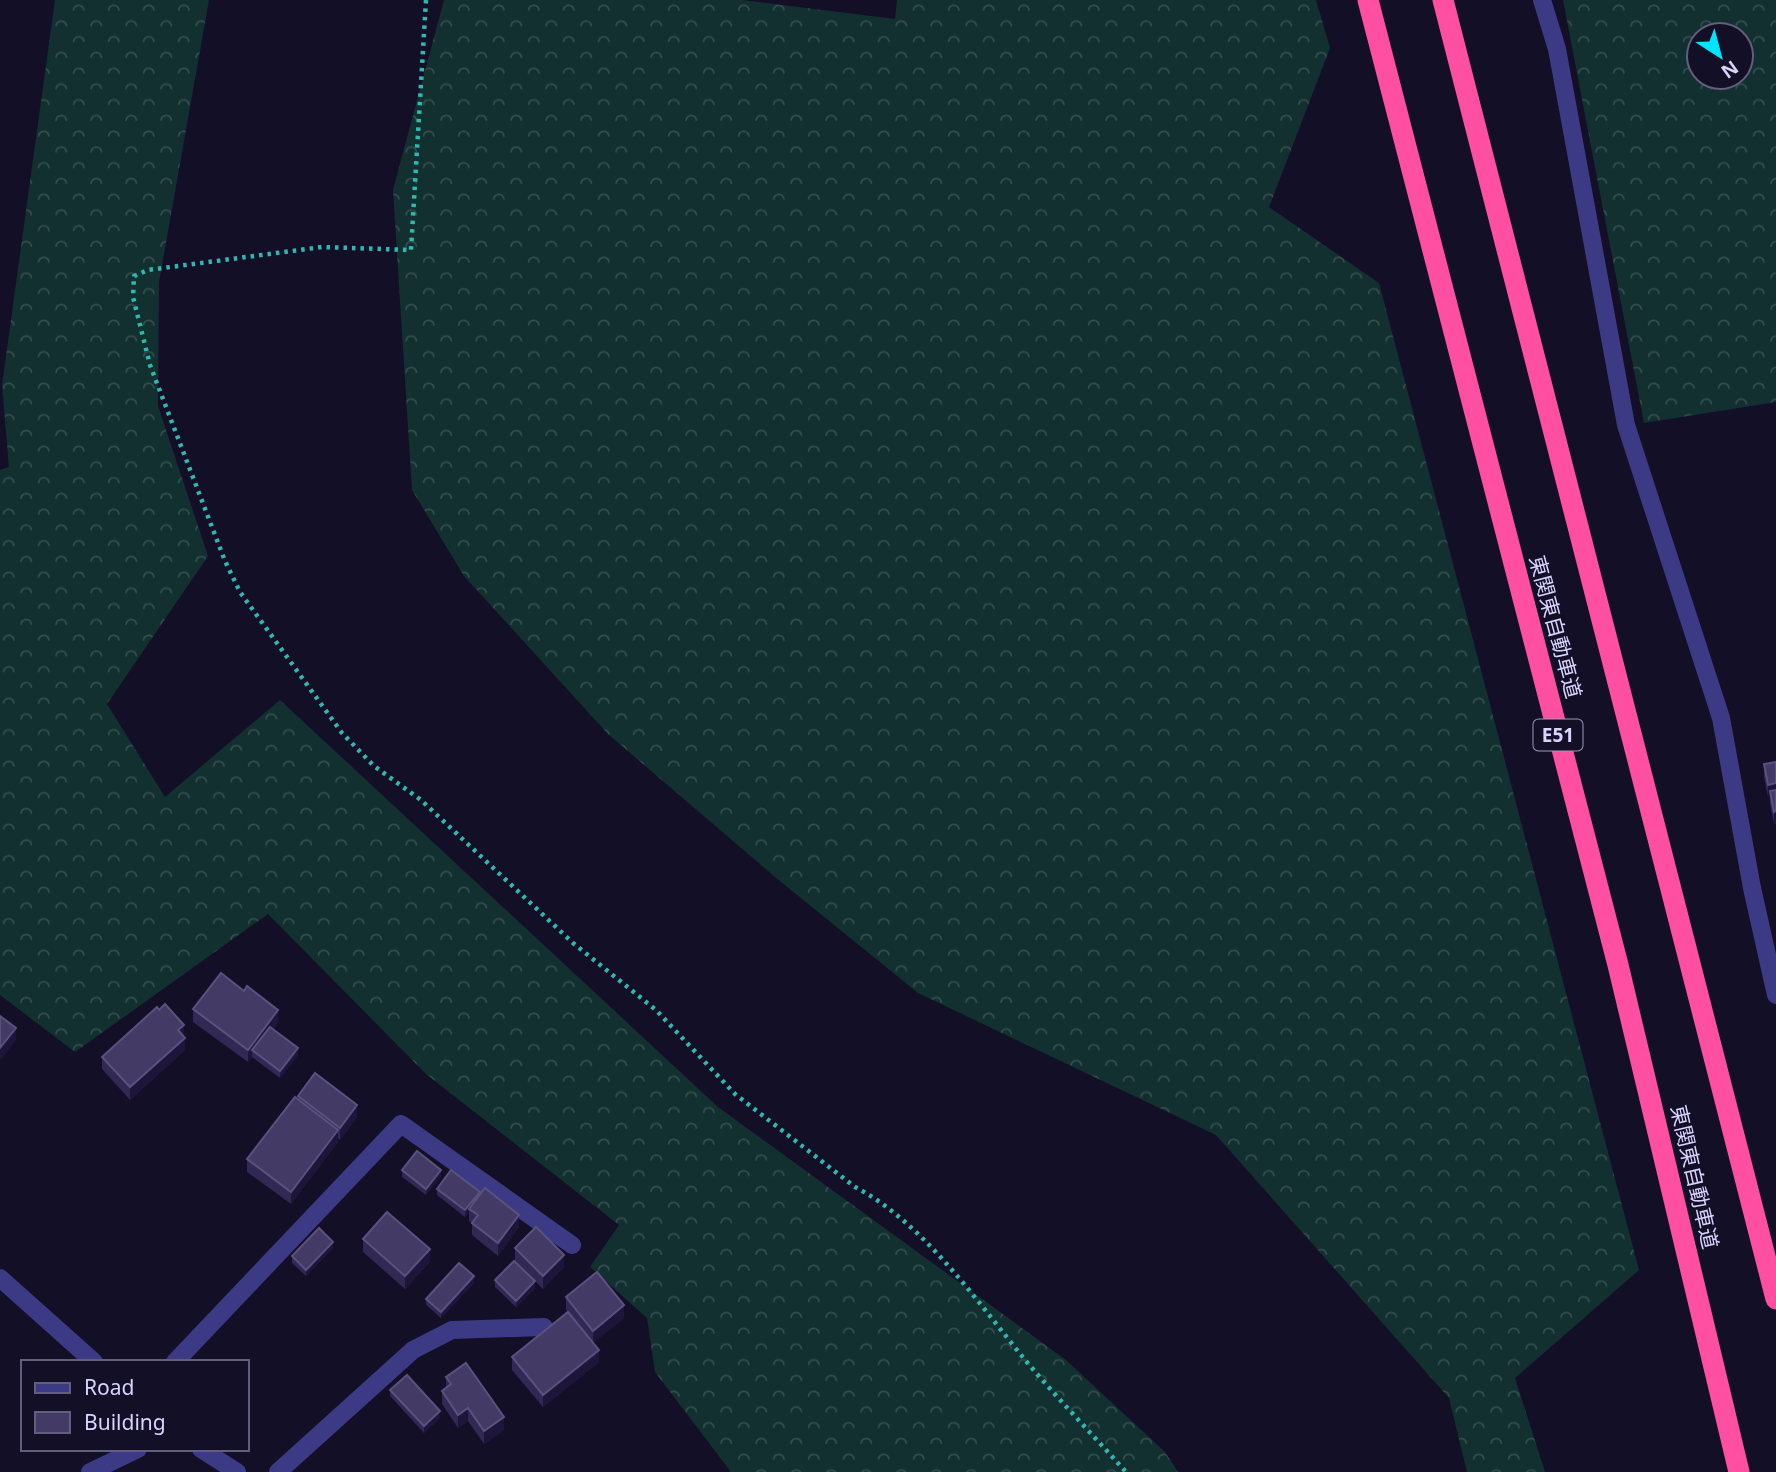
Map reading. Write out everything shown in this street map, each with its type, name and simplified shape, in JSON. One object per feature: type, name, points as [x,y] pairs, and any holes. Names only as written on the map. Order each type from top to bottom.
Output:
[{"type":"highway","name":"東関東自動車道","points":[[1368,0],[1618,964],[1739,1472]]},
{"type":"highway","points":[[1443,0],[1776,1299]]},
{"type":"street","points":[[1542,0],[1557,49],[1626,425],[1721,718],[1752,888],[1776,995]]},
{"type":"street","points":[[176,1360],[401,1124],[572,1245]]},
{"type":"street","points":[[0,1278],[92,1360]]},
{"type":"street","points":[[278,1472],[413,1350],[452,1330],[544,1327]]},
{"type":"street","points":[[90,1472],[134,1451]]},
{"type":"street","points":[[204,1451],[237,1472]]},
{"type":"path","points":[[426,0],[411,250],[322,247],[148,270],[134,276],[133,297],[150,365],[225,561],[240,592],[318,700],[342,733],[374,766],[421,800],[573,943],[656,1010],[736,1094],[855,1187],[873,1196],[925,1241],[977,1297],[1027,1362],[1126,1472]]},
{"type":"green space","points":[[55,0],[209,0],[159,282],[158,406],[208,556],[107,704],[165,797],[280,700],[718,1107],[1066,1360],[1165,1452],[1178,1472],[731,1472],[655,1372],[647,1318],[590,1267],[619,1225],[426,1074],[268,914],[75,1052],[0,995],[0,470],[9,467],[2,385]]},
{"type":"green space","points":[[444,0],[742,0],[895,19],[897,0],[1316,0],[1330,48],[1269,207],[1379,283],[1639,1270],[1515,1378],[1545,1472],[1467,1472],[1449,1398],[1216,1135],[918,993],[775,877],[608,734],[464,576],[412,490],[393,190]]},
{"type":"green space","points":[[1563,0],[1776,0],[1776,402],[1644,423]]},
{"type":"building","points":[[1776,762],[1776,783],[1768,785],[1764,764]]},
{"type":"building","points":[[1776,790],[1776,811],[1774,812],[1770,791]]},
{"type":"building","points":[[221,973],[244,991],[247,986],[278,1010],[248,1050],[193,1009]]},
{"type":"building","points":[[165,1004],[184,1025],[178,1030],[185,1038],[130,1087],[102,1057],[157,1007],[159,1010]]},
{"type":"building","points":[[0,1016],[16,1028],[0,1048]]},
{"type":"building","points":[[270,1027],[298,1048],[280,1071],[252,1050]]},
{"type":"building","points":[[315,1073],[357,1105],[340,1128],[298,1096]]},
{"type":"building","points":[[295,1097],[338,1130],[291,1192],[247,1159]]},
{"type":"building","points":[[417,1151],[441,1170],[426,1189],[402,1170]]},
{"type":"building","points":[[451,1170],[480,1192],[465,1210],[437,1189]]},
{"type":"building","points":[[485,1188],[519,1215],[498,1243],[472,1223],[478,1215],[469,1209]]},
{"type":"building","points":[[387,1212],[430,1249],[405,1276],[363,1239]]},
{"type":"building","points":[[536,1227],[564,1255],[543,1276],[515,1248]]},
{"type":"building","points":[[319,1228],[333,1242],[306,1270],[292,1256]]},
{"type":"building","points":[[514,1261],[535,1281],[516,1301],[495,1280]]},
{"type":"building","points":[[459,1263],[474,1276],[441,1312],[426,1299]]},
{"type":"building","points":[[597,1272],[624,1305],[593,1331],[566,1297]]},
{"type":"building","points":[[568,1312],[599,1350],[543,1395],[512,1357]]},
{"type":"building","points":[[466,1363],[504,1417],[484,1431],[468,1408],[458,1415],[442,1391],[451,1384],[446,1377]]},
{"type":"building","points":[[407,1375],[440,1411],[424,1426],[390,1390]]}]
